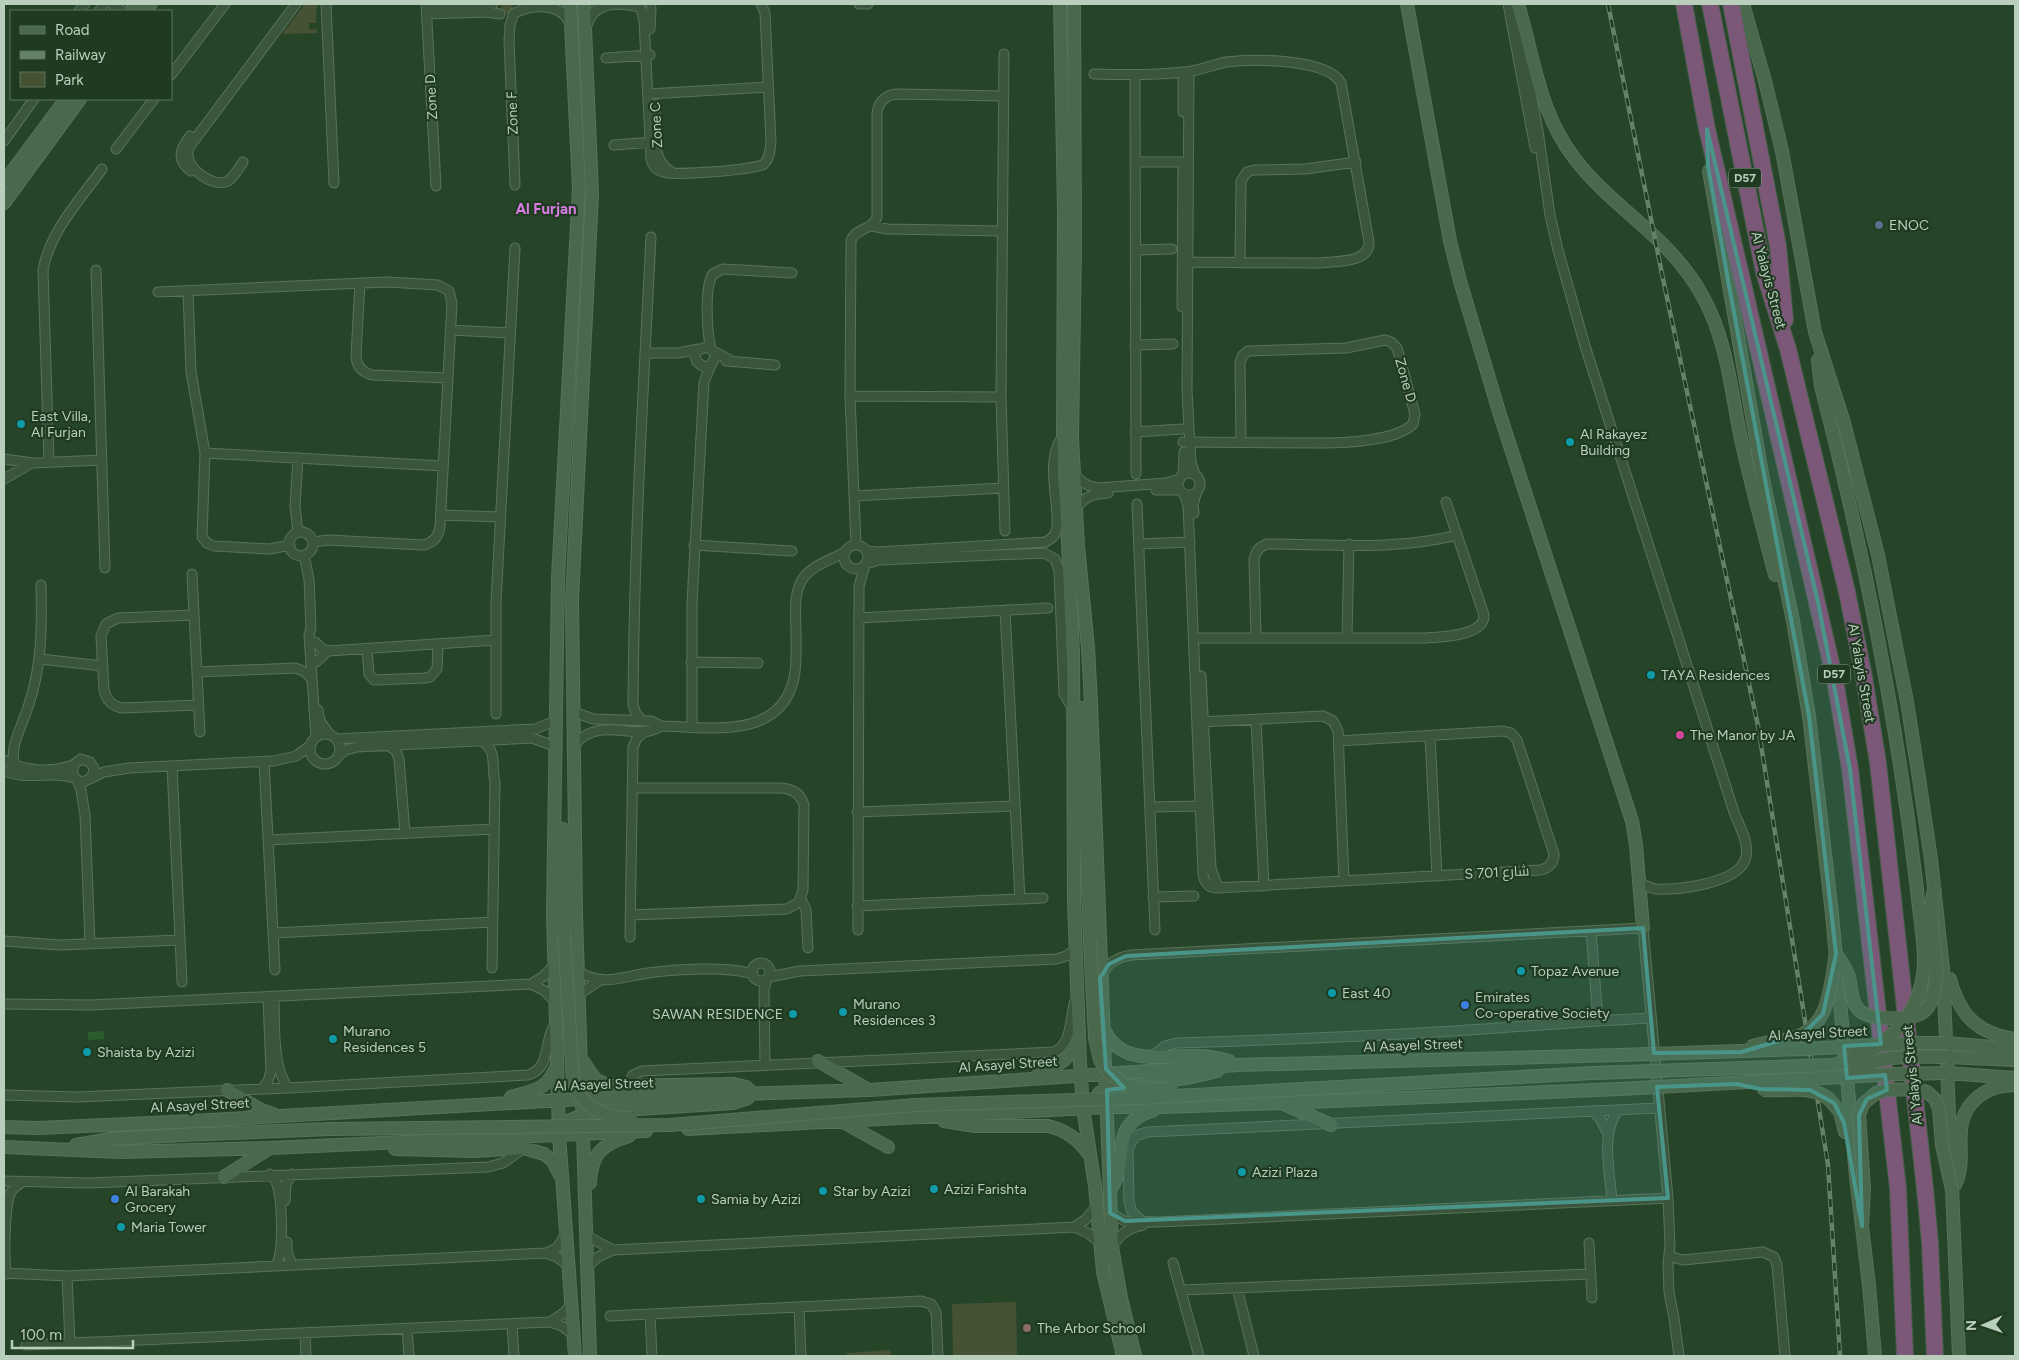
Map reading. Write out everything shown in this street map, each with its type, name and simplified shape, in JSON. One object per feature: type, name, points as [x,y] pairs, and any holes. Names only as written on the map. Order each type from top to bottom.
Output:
[{"type":"highway","name":"Al Yalayis Street","points":[[1684,4],[1708,129],[1835,680],[1850,769],[1898,1188],[1905,1356]]},
{"type":"highway","name":"Al Yalayis Street","points":[[1710,4],[1764,272],[1788,349],[1847,592],[1864,677],[1878,763],[1930,1243],[1934,1356]]},
{"type":"highway","points":[[1731,4],[1778,246],[1788,349]]},
{"type":"main road","points":[[570,4],[579,188],[558,569],[554,965],[559,1134],[575,1356]]},
{"type":"main road","points":[[584,4],[592,194],[573,580],[577,971],[590,1356]]},
{"type":"main road","points":[[1060,4],[1064,201],[1062,437],[1073,652],[1074,892],[1081,1074],[1088,1153],[1097,1206],[1099,1242],[1123,1356]]},
{"type":"main road","points":[[1074,4],[1076,93],[1072,438],[1088,658],[1100,978],[1108,1107],[1112,1247],[1120,1298],[1134,1356]]},
{"type":"main road","points":[[1517,4],[1542,96],[1559,136],[1585,171],[1677,258],[1696,285],[1711,314],[1722,344],[1744,454],[1776,580],[1793,621]]},
{"type":"main road","points":[[1743,4],[1780,143],[1818,346],[1844,423],[1878,555],[1907,702],[1935,886],[1941,945],[1947,1043],[1959,1356]]},
{"type":"main road","points":[[1406,5],[1450,241],[1460,281],[1500,415],[1632,821],[1636,845],[1642,928]]},
{"type":"main road","points":[[4,181],[65,100]]},
{"type":"main road","points":[[4,203],[79,100]]},
{"type":"main road","points":[[1708,129],[1708,166],[1763,479],[1793,621],[1809,716],[1836,954],[1856,1178],[1875,1351]]},
{"type":"main road","points":[[57,1148],[110,1139],[339,1129],[670,1125],[916,1105],[1140,1098],[1593,1073],[1826,1066],[1852,1060],[1876,1048],[1897,1030],[1910,1012],[1919,992],[1924,961],[1906,801],[1882,656],[1861,554],[1818,370],[1818,346]]},
{"type":"main road","points":[[1073,652],[1078,665],[1082,721],[1083,806],[1095,1046],[1100,1060],[1108,1072],[1126,1085],[1140,1088],[1207,1089],[1233,1093]]},
{"type":"main road","points":[[557,670],[565,718],[562,826],[564,934],[571,1075],[575,1089],[583,1101],[601,1114],[615,1118],[694,1117],[732,1120]]},
{"type":"main road","points":[[1836,954],[1847,972],[1854,1003],[1865,1015],[1881,1018],[1916,1015],[1923,1012],[1930,1003],[1935,982],[1936,959],[1931,908],[1935,886]]},
{"type":"main road","points":[[1941,945],[1953,992],[1963,1011],[1985,1031],[2015,1039]]},
{"type":"main road","points":[[1741,1052],[1766,1042],[1797,1036],[1814,1026],[1826,1008],[1836,954]]},
{"type":"main road","points":[[1103,1027],[1111,1041],[1123,1051],[1132,1055],[1152,1057],[1202,1056],[1238,1064]]},
{"type":"main road","points":[[1024,1078],[1054,1068],[1066,1059],[1074,1048],[1079,1030]]},
{"type":"main road","name":"Al Asayel Street","points":[[4,1127],[38,1128],[581,1099],[869,1090],[1238,1064],[1741,1052],[1947,1043],[2015,1049]]},
{"type":"main road","points":[[559,1134],[566,1124],[582,1114],[596,1111],[733,1103],[748,1099],[754,1094],[751,1090],[741,1085],[609,1086],[600,1082],[588,1071],[580,1056]]},
{"type":"main road","points":[[1847,1078],[1859,1068],[1880,1059],[1947,1057],[2015,1060]]},
{"type":"main road","points":[[818,1061],[869,1090]]},
{"type":"main road","points":[[507,1104],[511,1097],[531,1092],[545,1084],[554,1072],[557,1064]]},
{"type":"main road","points":[[1083,1108],[1094,1097],[1107,1090],[1192,1077],[1238,1064]]},
{"type":"main road","points":[[4,1148],[57,1148],[110,1152],[270,1148],[842,1122],[1083,1108],[1282,1103],[1620,1089],[1897,1074],[1947,1073],[2015,1078]]},
{"type":"main road","points":[[1736,1084],[1760,1090],[1810,1090],[1830,1099],[1837,1107],[1842,1118],[1849,1158],[1856,1178]]},
{"type":"main road","points":[[1952,1190],[1959,1175],[1960,1132],[1968,1109],[1985,1092],[2003,1086],[2015,1085]]},
{"type":"main road","points":[[1862,1226],[1864,1188],[1859,1115],[1863,1104],[1876,1093],[1886,1090],[1917,1089],[1927,1092],[1935,1100],[1939,1109],[1944,1152],[1952,1190]]},
{"type":"main road","points":[[227,1090],[261,1110],[281,1116]]},
{"type":"main road","points":[[1282,1103],[1331,1125]]},
{"type":"main road","points":[[1109,1191],[1117,1177],[1121,1144],[1129,1125],[1137,1117],[1161,1107]]},
{"type":"main road","points":[[925,1117],[975,1126],[1036,1125],[1060,1129],[1082,1144],[1088,1153]]},
{"type":"main road","points":[[842,1122],[888,1147]]},
{"type":"main road","points":[[585,1235],[594,1159],[608,1144],[644,1131]]},
{"type":"main road","points":[[342,1144],[430,1151],[524,1148],[544,1154],[552,1161],[562,1180]]},
{"type":"main road","points":[[224,1177],[270,1148]]},
{"type":"street","points":[[172,74],[224,4]]},
{"type":"street","points":[[243,162],[233,181],[228,186],[221,189],[214,188],[184,165],[180,158],[180,152],[185,142],[288,4]]},
{"type":"street","points":[[236,174],[226,182],[212,182],[190,166],[187,158],[188,149],[296,4]]},
{"type":"street","points":[[326,4],[334,183]]},
{"type":"street","points":[[427,8],[494,4]]},
{"type":"street","points":[[498,4],[497,9],[506,26],[509,41]]},
{"type":"street","points":[[651,94],[768,87],[765,13],[761,4]]},
{"type":"street","points":[[859,4],[868,4]]},
{"type":"street","points":[[1508,4],[1537,161],[1545,181]]},
{"type":"street","points":[[1517,4],[1558,250],[1584,346],[1734,812],[1747,847],[1745,862],[1739,869],[1716,880],[1686,887],[1655,889],[1644,886],[1638,881]]},
{"type":"street","points":[[586,31],[589,18],[599,8],[623,5],[647,6]]},
{"type":"street","name":"Zone C","points":[[647,6],[653,142],[659,161],[667,170],[674,173],[746,169],[764,163],[768,157],[770,142],[768,87]]},
{"type":"street","points":[[427,8],[486,12],[508,17],[515,10],[555,8],[567,17],[572,32]]},
{"type":"street","name":"Zone D","points":[[427,8],[436,186]]},
{"type":"street","points":[[509,41],[510,25],[515,10]]},
{"type":"street","name":"Zone F","points":[[509,41],[514,185]]},
{"type":"street","points":[[1004,54],[1000,397],[1005,531]]},
{"type":"street","points":[[606,58],[648,55]]},
{"type":"street","points":[[1094,74],[1186,72],[1223,63],[1255,60],[1301,64],[1334,74],[1342,83],[1369,242],[1368,251],[1365,254],[1346,260],[1318,263],[1186,262]]},
{"type":"street","points":[[1150,807],[1204,806],[1193,504],[1201,484],[1191,463],[1182,429],[1186,262],[1183,162],[1186,72]]},
{"type":"street","points":[[1186,72],[1187,391],[1184,467],[1178,484],[1188,506],[1197,638]]},
{"type":"street","points":[[1136,74],[1136,474]]},
{"type":"street","points":[[856,545],[850,396],[851,241],[856,233],[872,226],[875,222],[877,212],[877,114],[879,106],[884,99],[898,94],[1004,96]]},
{"type":"street","points":[[4,141],[33,100]]},
{"type":"street","points":[[116,149],[153,100]]},
{"type":"street","points":[[614,144],[653,142]]},
{"type":"street","points":[[1136,162],[1183,162]]},
{"type":"street","points":[[1240,263],[1242,181],[1247,172],[1254,170],[1305,169],[1356,162]]},
{"type":"street","points":[[49,462],[42,282],[45,259],[53,238],[102,169]]},
{"type":"street","points":[[872,226],[887,229],[1002,232]]},
{"type":"street","points":[[642,721],[636,714],[633,704],[635,558],[651,237]]},
{"type":"street","points":[[496,714],[496,640],[500,517],[515,248]]},
{"type":"street","points":[[1136,250],[1172,249]]},
{"type":"street","points":[[692,727],[691,662],[694,545],[704,382],[715,358],[707,332],[709,280],[716,271],[723,269],[792,273]]},
{"type":"street","points":[[96,270],[105,568]]},
{"type":"street","points":[[360,283],[356,356],[357,364],[362,370],[372,375],[448,378]]},
{"type":"street","points":[[158,292],[360,283],[414,283],[442,286],[448,291],[452,299],[441,515],[438,535],[427,544],[329,540],[313,542]]},
{"type":"street","points":[[188,290],[191,372],[205,453],[201,530],[204,541],[214,546],[270,549],[290,546]]},
{"type":"street","points":[[450,330],[510,332]]},
{"type":"street","points":[[704,382],[696,354],[707,332]]},
{"type":"street","name":"Zone D","points":[[1186,442],[1322,443],[1362,441],[1410,427],[1415,421],[1415,414],[1397,348],[1391,342],[1385,340],[1346,348],[1248,350],[1240,362],[1241,442]]},
{"type":"street","points":[[1135,345],[1173,344]]},
{"type":"street","points":[[645,353],[678,353],[706,347],[730,360]]},
{"type":"street","points":[[678,353],[704,367],[730,360],[776,365]]},
{"type":"street","points":[[850,396],[1000,397]]},
{"type":"street","points":[[1135,432],[1182,429]]},
{"type":"street","points":[[866,551],[878,552],[1046,542],[1056,532],[1058,524],[1054,458],[1056,447],[1062,437]]},
{"type":"street","points":[[205,453],[443,466]]},
{"type":"street","points":[[298,458],[295,506],[298,532]]},
{"type":"street","points":[[4,459],[33,463],[102,460]]},
{"type":"street","points":[[4,479],[33,463]]},
{"type":"street","points":[[1074,473],[1082,483],[1099,488],[1166,483],[1189,473],[1195,474]]},
{"type":"street","points":[[854,496],[1003,488]]},
{"type":"street","points":[[1076,511],[1083,500],[1094,494],[1166,489],[1182,492],[1190,496],[1196,494]]},
{"type":"street","points":[[1197,638],[1438,637],[1464,633],[1481,626],[1484,621],[1484,615],[1446,502]]},
{"type":"street","points":[[1137,504],[1155,930]]},
{"type":"street","points":[[441,515],[500,517]]},
{"type":"street","points":[[298,532],[291,539],[290,546],[295,553],[304,555],[310,551],[313,542]]},
{"type":"street","points":[[298,532],[306,533],[313,542]]},
{"type":"street","points":[[1256,638],[1254,559],[1258,549],[1267,544],[1412,544],[1457,535]]},
{"type":"street","points":[[1139,544],[1190,542]]},
{"type":"street","points":[[1015,544],[1016,554]]},
{"type":"street","points":[[1348,638],[1349,544]]},
{"type":"street","points":[[694,545],[792,551]]},
{"type":"street","points":[[574,712],[593,719],[655,722],[661,726],[692,727],[752,725],[770,715],[789,694],[795,673],[796,602],[799,588],[812,569],[850,547],[862,546],[866,551],[868,559],[859,586],[858,930]]},
{"type":"street","points":[[846,551],[845,560],[850,566],[859,586]]},
{"type":"street","points":[[831,559],[860,568],[879,560],[1016,554],[1046,554],[1053,557],[1060,570],[1064,694],[1073,710]]},
{"type":"street","points":[[4,772],[23,776],[61,775],[83,782],[104,772],[129,768],[269,761],[296,756],[311,746],[316,737],[315,699],[313,660],[309,635],[311,628],[308,571],[304,555]]},
{"type":"street","points":[[192,574],[200,732]]},
{"type":"street","points":[[15,766],[12,752],[31,699],[40,660],[42,630],[41,585]]},
{"type":"street","points":[[859,618],[1048,608]]},
{"type":"street","points":[[1005,610],[1020,899]]},
{"type":"street","points":[[194,615],[118,618],[109,621],[102,632],[103,666],[105,694],[112,704],[118,707],[198,705]]},
{"type":"street","points":[[311,628],[314,633],[315,642],[311,678],[315,699],[320,721],[340,745],[339,755]]},
{"type":"street","points":[[315,642],[320,648],[328,651],[496,640]]},
{"type":"street","points":[[367,648],[369,674],[374,680],[425,678],[430,677],[437,670],[438,644]]},
{"type":"street","points":[[197,672],[296,668],[328,651]]},
{"type":"street","points":[[40,660],[103,666]]},
{"type":"street","points":[[691,662],[758,663]]},
{"type":"street","points":[[296,668],[305,672],[311,678]]},
{"type":"street","points":[[618,720],[629,714],[633,704]]},
{"type":"street","points":[[1201,722],[1323,716],[1333,721],[1336,726],[1338,741],[1344,881]]},
{"type":"street","points":[[1256,719],[1264,886]]},
{"type":"street","points":[[616,730],[618,720]]},
{"type":"street","points":[[269,761],[280,763],[315,760],[326,764],[334,761],[339,755],[353,747],[481,741],[513,736],[550,723],[557,723]]},
{"type":"street","points":[[575,744],[582,736],[592,731],[645,731],[655,730],[661,726]]},
{"type":"street","points":[[4,751],[10,746],[20,727]]},
{"type":"street","points":[[616,730],[633,747]]},
{"type":"street","points":[[630,937],[633,747],[637,738],[645,731]]},
{"type":"street","name":"S 701 شارع","points":[[1204,806],[1204,879],[1210,887],[1264,886],[1542,869],[1552,863],[1554,854],[1514,734],[1506,731],[1338,741]]},
{"type":"street","points":[[316,737],[322,734],[333,737],[513,736],[536,739],[557,747]]},
{"type":"street","points":[[492,968],[497,751],[502,744],[513,736]]},
{"type":"street","points":[[1430,736],[1437,876]]},
{"type":"street","points":[[481,741],[488,744],[492,751],[495,782]]},
{"type":"street","points":[[402,784],[403,755],[410,744]]},
{"type":"street","points":[[388,745],[398,755],[405,833]]},
{"type":"street","points":[[311,746],[311,753],[315,760]]},
{"type":"street","points":[[4,760],[15,766],[36,769],[64,768],[81,760],[101,766],[129,768]]},
{"type":"street","points":[[269,761],[268,840],[275,970]]},
{"type":"street","points":[[90,762],[94,772],[86,788],[85,815],[90,944]]},
{"type":"street","points":[[73,765],[72,773],[81,790],[85,815]]},
{"type":"street","points":[[172,766],[182,982]]},
{"type":"street","points":[[630,915],[787,909],[796,905],[801,898],[803,890],[804,805],[801,797],[794,791],[781,788],[632,788]]},
{"type":"street","points":[[858,812],[1015,806]]},
{"type":"street","points":[[268,840],[494,829]]},
{"type":"street","points":[[1153,897],[1194,896]]},
{"type":"street","points":[[801,898],[806,910],[808,948]]},
{"type":"street","points":[[857,906],[1043,898]]},
{"type":"street","points":[[273,933],[493,922]]},
{"type":"street","points":[[1100,978],[1109,964],[1116,959],[1126,956],[1642,928],[1668,1198],[1669,1292],[1679,1356]]},
{"type":"street","points":[[1591,931],[1598,1020]]},
{"type":"street","points":[[4,941],[38,945],[180,940]]},
{"type":"street","points":[[578,995],[599,981],[653,972],[727,969],[754,973],[760,981],[797,971],[1056,959],[1066,956],[1076,949]]},
{"type":"street","points":[[1056,959],[1067,962],[1077,969]]},
{"type":"street","points":[[754,973],[760,964],[797,971]]},
{"type":"street","points":[[4,1004],[82,1005],[271,998],[531,984],[544,976],[554,965]]},
{"type":"street","points":[[766,965],[769,969],[764,990],[766,1064]]},
{"type":"street","points":[[577,971],[599,981]]},
{"type":"street","points":[[754,973],[760,992],[760,1014],[764,1024]]},
{"type":"street","points":[[531,984],[545,991],[556,1002]]},
{"type":"street","points":[[626,1086],[631,1077],[639,1072],[818,1061],[1054,1052],[1066,1041],[1071,1013],[1078,993]]},
{"type":"street","points":[[271,998],[278,1066],[281,1078],[288,1088]]},
{"type":"street","points":[[262,1089],[272,1071],[271,998]]},
{"type":"street","points":[[1152,1057],[1165,1046],[1177,1043],[1455,1031],[1598,1020],[1651,1018]]},
{"type":"street","points":[[4,1095],[77,1098],[532,1074],[543,1064],[548,1037],[556,1022]]},
{"type":"street","points":[[1143,1222],[1132,1212],[1129,1202],[1128,1149],[1133,1138],[1147,1132],[1331,1125],[1658,1108]]},
{"type":"street","points":[[1607,1132],[1612,1118],[1619,1110]]},
{"type":"street","points":[[1593,1111],[1600,1118],[1607,1132],[1612,1200]]},
{"type":"street","points":[[4,1181],[89,1183],[493,1166],[507,1161],[524,1148]]},
{"type":"street","points":[[270,1174],[276,1182],[279,1197],[282,1248],[276,1266]]},
{"type":"street","points":[[292,1174],[284,1190],[287,1247],[292,1265]]},
{"type":"street","points":[[21,1182],[12,1190],[8,1200],[4,1257],[5,1274],[67,1276],[546,1253],[557,1248],[567,1233]]},
{"type":"street","points":[[1110,1213],[1125,1221],[1158,1222],[1668,1198]]},
{"type":"street","points":[[1074,1227],[1085,1220],[1097,1206]]},
{"type":"street","points":[[1112,1247],[1120,1235],[1128,1229],[1158,1222]]},
{"type":"street","points":[[586,1269],[598,1257],[613,1250],[1074,1227],[1088,1233],[1099,1242]]},
{"type":"street","points":[[585,1235],[613,1250]]},
{"type":"street","points":[[1589,1243],[1592,1298]]},
{"type":"street","points":[[1669,1256],[1683,1260],[1763,1252],[1774,1258],[1777,1265],[1785,1356]]},
{"type":"street","points":[[546,1253],[569,1266]]},
{"type":"street","points":[[1173,1263],[1198,1356]]},
{"type":"street","points":[[1181,1290],[1591,1274]]},
{"type":"street","points":[[67,1276],[70,1343]]},
{"type":"street","points":[[1236,1288],[1254,1356]]},
{"type":"street","points":[[610,1316],[926,1301],[934,1307],[936,1312],[938,1356]]},
{"type":"street","points":[[550,1322],[560,1316],[572,1303]]},
{"type":"street","points":[[799,1307],[801,1356]]},
{"type":"street","points":[[650,1314],[652,1356]]},
{"type":"street","points":[[26,1345],[550,1322],[562,1326],[574,1334]]},
{"type":"street","points":[[512,1324],[514,1356]]},
{"type":"street","points":[[408,1328],[409,1356]]},
{"type":"street","points":[[305,1334],[306,1356]]},
{"type":"highlighted area","points":[[1707,129],[1818,602],[1850,769],[1881,1044],[1844,1046],[1847,1078],[1885,1075],[1887,1090],[1867,1099],[1859,1115],[1862,1226],[1844,1123],[1834,1103],[1810,1090],[1760,1089],[1736,1084],[1657,1087],[1668,1198],[1125,1221],[1110,1213],[1107,1090],[1124,1088],[1106,1069],[1100,978],[1109,964],[1126,956],[1643,928],[1654,1053],[1741,1052],[1803,1034],[1823,1014],[1836,954],[1809,716],[1708,166]]},
{"type":"green space","points":[[507,2],[513,8],[507,14],[501,8]]},
{"type":"green space","points":[[305,4],[317,4],[316,23],[309,23],[309,29],[316,29],[318,33],[282,34]]},
{"type":"green space","points":[[1016,1302],[1017,1356],[953,1356],[952,1304]]},
{"type":"green space","points":[[890,1350],[891,1356],[847,1356],[847,1353]]},
{"type":"shaded area","points":[[104,1031],[104,1039],[88,1040],[88,1032]]},
{"type":"railway","points":[[1608,4],[1662,274],[1758,726],[1828,1165],[1840,1356]]},
{"type":"place","name":"ENOC","points":[[1879,225]]},
{"type":"place","name":"East Villa, Al Furjan","points":[[21,424]]},
{"type":"place","name":"Al Rakayez Building","points":[[1570,442]]},
{"type":"place","name":"TAYA Residences","points":[[1651,675]]},
{"type":"place","name":"The Manor by JA","points":[[1680,735]]},
{"type":"place","name":"Topaz Avenue","points":[[1521,971]]},
{"type":"place","name":"East 40","points":[[1332,993]]},
{"type":"place","name":"Emirates Co-operative Society","points":[[1465,1005]]},
{"type":"place","name":"Murano Residences 3","points":[[843,1012]]},
{"type":"place","name":"SAWAN RESIDENCE","points":[[793,1014]]},
{"type":"place","name":"Murano Residences 5","points":[[333,1039]]},
{"type":"place","name":"Shaista by Azizi","points":[[87,1052]]},
{"type":"place","name":"Azizi Plaza","points":[[1242,1172]]},
{"type":"place","name":"Azizi Farishta","points":[[934,1189]]},
{"type":"place","name":"Star by Azizi","points":[[823,1191]]},
{"type":"place","name":"Al Barakah Grocery","points":[[115,1199]]},
{"type":"place","name":"Samia by Azizi","points":[[701,1199]]},
{"type":"place","name":"Maria Tower","points":[[121,1227]]},
{"type":"place","name":"The Arbor School","points":[[1027,1328]]},
{"type":"district","name":"Al Furjan","points":[[546,209]]}]
